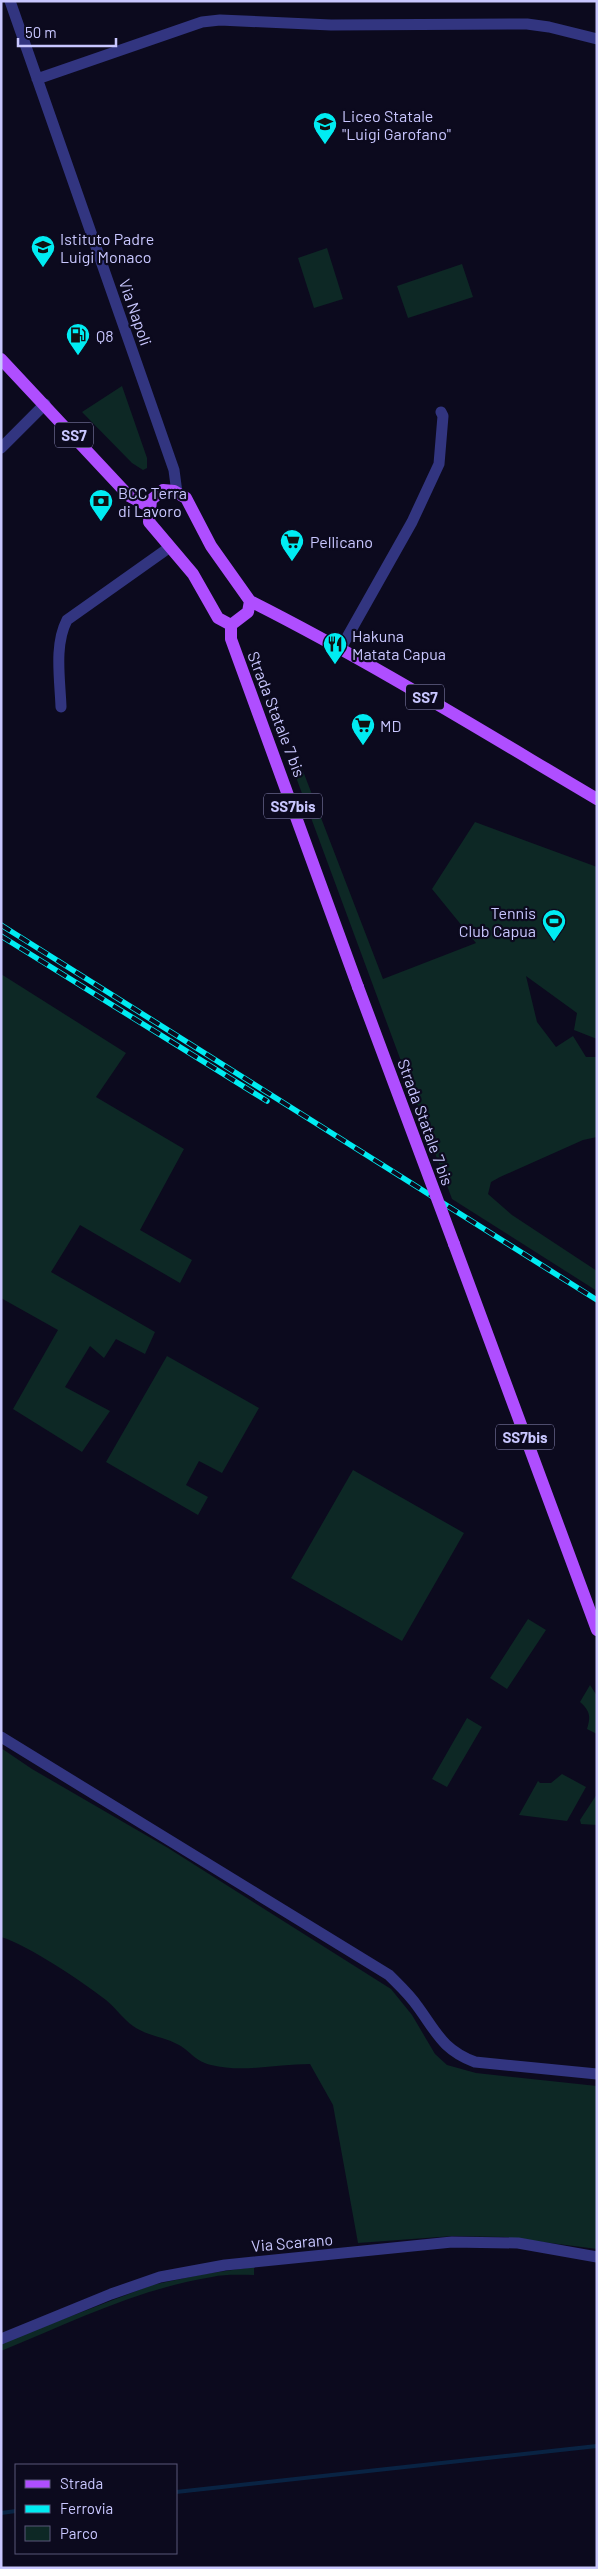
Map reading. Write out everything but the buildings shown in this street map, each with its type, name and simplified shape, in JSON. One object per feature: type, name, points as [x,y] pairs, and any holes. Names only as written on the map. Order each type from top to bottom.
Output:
[{"type":"main road","name":"SS7","points":[[1,359],[130,496],[150,507]]},
{"type":"main road","points":[[177,493],[163,490],[152,500],[149,522],[193,574],[218,618],[231,624],[248,612],[250,601]]},
{"type":"main road","name":"SS7","points":[[177,493],[186,498],[211,546],[250,601],[341,648],[597,800]]},
{"type":"main road","name":"Strada Statale 7 bis","points":[[231,624],[231,639],[597,1630]]},
{"type":"street","name":"Via Napoli","points":[[10,1],[174,470],[177,493]]},
{"type":"street","points":[[37,79],[202,22],[220,20],[331,25],[527,24],[550,27],[597,39]]},
{"type":"street","points":[[1,448],[45,404]]},
{"type":"street","points":[[341,648],[412,522],[439,464],[443,416],[441,412]]},
{"type":"street","points":[[61,707],[61,631],[67,620],[170,547]]},
{"type":"street","points":[[1,1737],[389,1975],[417,2005],[443,2044],[458,2056],[476,2062],[597,2074]]},
{"type":"street","name":"Via Scarano","points":[[1,2338],[160,2277],[225,2265],[452,2242],[518,2243],[597,2257]]},
{"type":"green space","points":[[327,248],[343,299],[314,308],[298,258]]},
{"type":"green space","points":[[462,264],[473,297],[408,318],[397,286]]},
{"type":"green space","points":[[122,386],[147,458],[147,468],[143,470],[132,463],[82,412]]},
{"type":"green space","points":[[298,758],[383,979],[476,943],[432,889],[475,822],[597,867],[597,1039],[574,1030],[577,1013],[526,976],[537,1022],[556,1047],[573,1036],[586,1057],[597,1057],[597,1137],[583,1140],[500,1177],[491,1182],[488,1194],[512,1215],[597,1271],[597,1291],[452,1199],[290,761]]},
{"type":"green space","points":[[1,974],[126,1053],[96,1097],[184,1149],[140,1230],[192,1260],[180,1283],[80,1225],[51,1272],[155,1332],[145,1354],[116,1339],[104,1358],[90,1346],[65,1387],[110,1411],[82,1452],[13,1409],[58,1330],[1,1298]]},
{"type":"green space","points":[[167,1356],[259,1408],[222,1473],[199,1461],[186,1485],[208,1497],[198,1515],[106,1462]]},
{"type":"green space","points":[[353,1470],[464,1533],[402,1641],[291,1578]]},
{"type":"green space","points":[[528,1619],[546,1630],[507,1689],[490,1678]]},
{"type":"green space","points":[[590,1685],[597,1696],[597,1734],[587,1729],[589,1714],[580,1702]]},
{"type":"green space","points":[[467,1718],[482,1727],[447,1787],[432,1779]]},
{"type":"green space","points":[[1,1748],[32,1769],[168,1848],[391,1989],[412,2015],[435,2054],[447,2065],[476,2073],[597,2086],[597,2249],[504,2237],[453,2236],[358,2243],[333,2105],[310,2064],[235,2068],[206,2063],[197,2059],[179,2045],[138,2029],[129,2023],[106,2000],[70,1974],[26,1948],[1,1937]]},
{"type":"green space","points":[[562,1774],[586,1787],[567,1821],[519,1815],[538,1781],[540,1783],[551,1783]]},
{"type":"green space","points":[[597,1794],[597,1825],[581,1824],[580,1820]]},
{"type":"green space","points":[[254,2267],[254,2275],[217,2276],[184,2282],[130,2298],[1,2351],[1,2343],[152,2285],[204,2274]]},
{"type":"waterway","points":[[178,2492],[597,2446]]},
{"type":"waterway","points":[[1,2513],[15,2511]]},
{"type":"railway","points":[[1,925],[597,1300]]},
{"type":"railway","points":[[1,936],[267,1101]]},
{"type":"place","name":"Liceo Statale \"Luigi Garofano\"","points":[[325,145]]},
{"type":"place","name":"Istituto Padre Luigi Monaco","points":[[43,268]]},
{"type":"place","name":"Q8","points":[[78,356]]},
{"type":"place","name":"BCC Terra di Lavoro","points":[[101,522]]},
{"type":"place","name":"Pellicano","points":[[292,562]]},
{"type":"place","name":"Hakuna Matata Capua","points":[[335,665]]},
{"type":"place","name":"MD","points":[[363,746]]},
{"type":"place","name":"Tennis Club Capua","points":[[554,942]]}]
